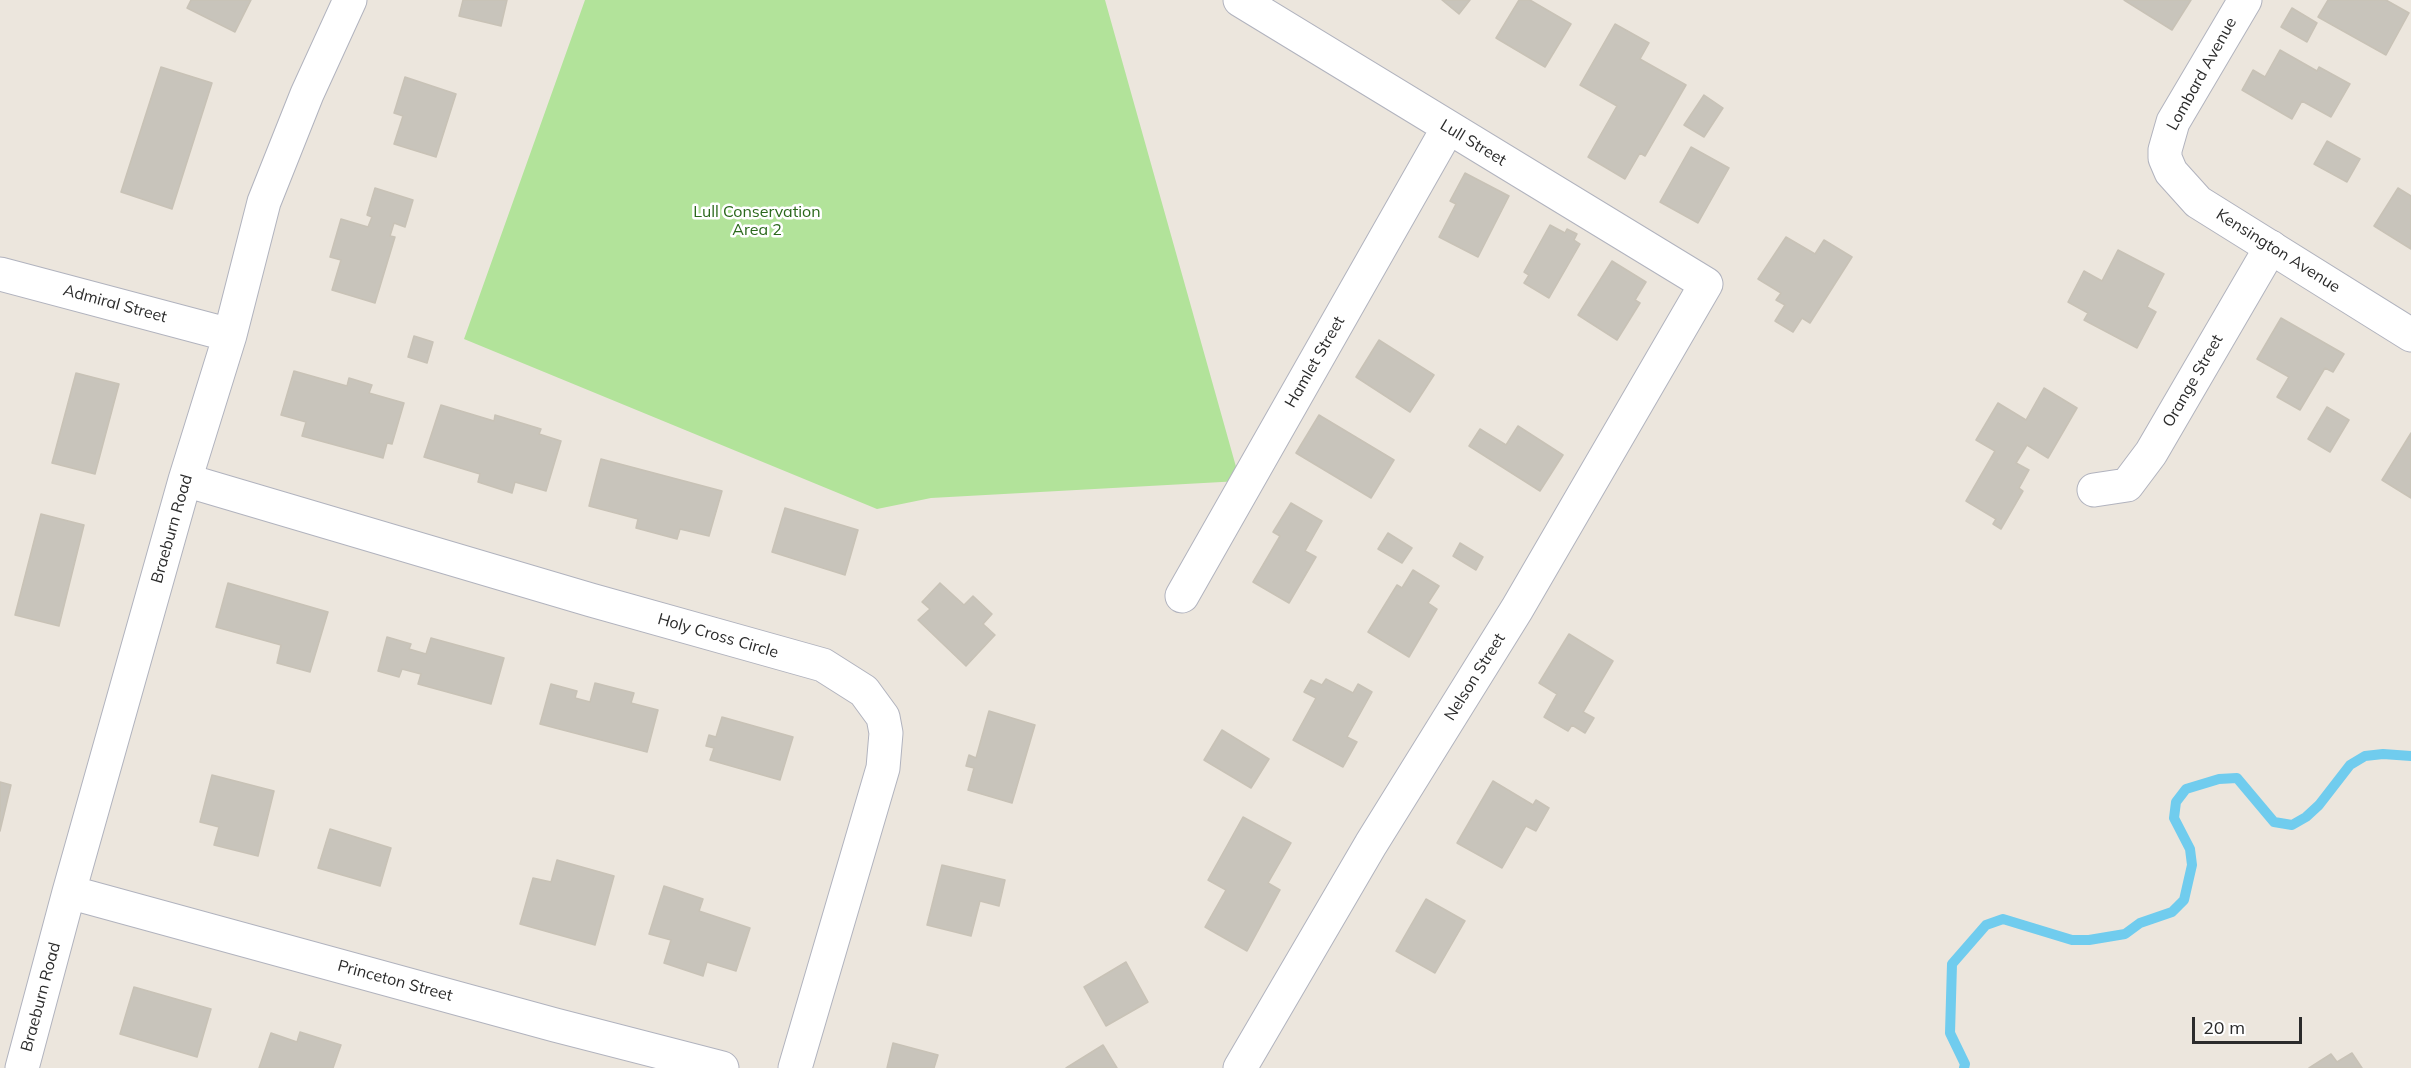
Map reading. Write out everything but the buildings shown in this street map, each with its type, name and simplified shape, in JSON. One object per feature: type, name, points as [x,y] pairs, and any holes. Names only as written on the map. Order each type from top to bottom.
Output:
[{"type":"street","name":"Braeburn Road","points":[[22,1068],[185,480],[230,335],[267,192],[307,94],[350,0]]},
{"type":"street","name":"Lull Street","points":[[1240,0],[1706,284]]},
{"type":"street","name":"Lombard Avenue","points":[[2165,150],[2173,122],[2245,0]]},
{"type":"street","name":"Hamlet Street","points":[[1182,596],[1448,128]]},
{"type":"street","name":"Kensington Avenue","points":[[2165,150],[2165,158],[2171,172],[2198,202],[2411,335]]},
{"type":"street","name":"Orange Street","points":[[2094,490],[2127,485],[2151,453],[2271,247]]},
{"type":"street","name":"Admiral Street","points":[[0,274],[230,335]]},
{"type":"street","name":"Nelson Street","points":[[1240,1068],[1371,844],[1517,609],[1706,284]]},
{"type":"street","name":"Holy Cross Circle","points":[[185,480],[580,597],[823,665],[864,691],[884,717],[886,733],[883,768],[795,1068]]},
{"type":"street","name":"Princeton Street","points":[[69,892],[555,1025],[722,1068]]},
{"type":"green space","name":"Lull Conservation Area 2","points":[[585,0],[1105,0],[1240,481],[931,498],[877,509],[464,339]]},
{"type":"waterway","points":[[1964,1068],[1965,1064],[1950,1033],[1952,964],[1986,925],[2003,919],[2072,940],[2089,940],[2125,934],[2140,923],[2172,912],[2184,900],[2192,865],[2190,849],[2174,818],[2176,802],[2186,789],[2219,779],[2237,778],[2274,822],[2292,825],[2306,817],[2319,805],[2350,765],[2365,756],[2383,754],[2411,756]]}]
